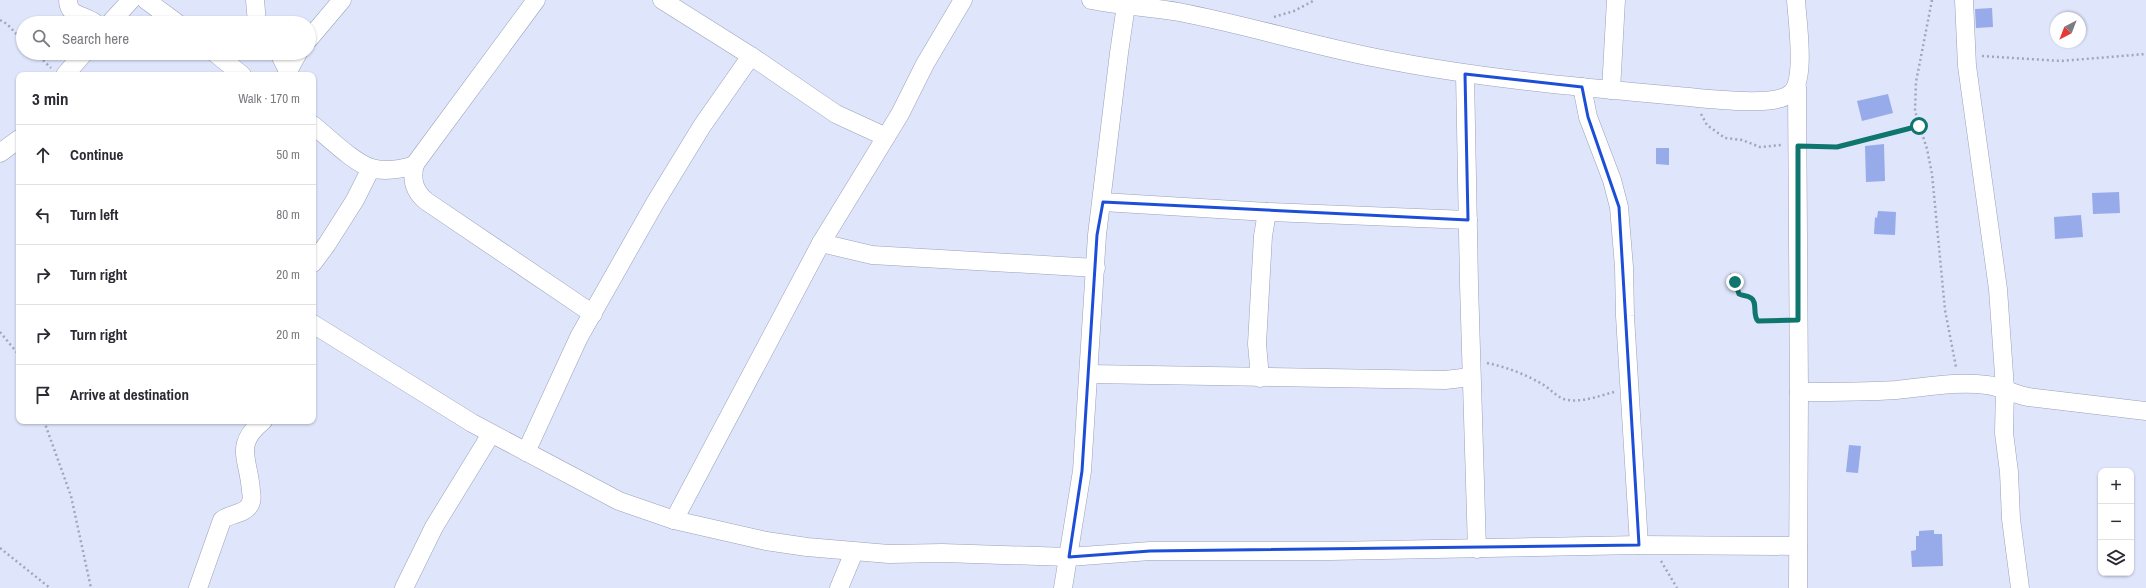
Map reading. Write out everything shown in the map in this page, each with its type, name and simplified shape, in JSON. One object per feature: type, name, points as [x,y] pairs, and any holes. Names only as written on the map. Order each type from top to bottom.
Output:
[{"type":"street","points":[[68,0],[68,7],[71,11],[83,16]]},
{"type":"street","points":[[116,16],[131,0]]},
{"type":"street","points":[[146,0],[168,16]]},
{"type":"street","points":[[255,0],[256,16]]},
{"type":"street","points":[[316,32],[342,0]]},
{"type":"street","points":[[536,0],[415,165],[412,174],[416,189],[426,201],[593,314]]},
{"type":"street","points":[[662,0],[751,56],[836,114],[886,138]]},
{"type":"street","points":[[674,520],[821,242],[886,138],[925,64],[963,0]]},
{"type":"street","points":[[1091,0],[1126,5],[1180,6],[1251,30],[1377,58],[1465,74],[1611,90],[1702,98],[1774,100],[1786,97],[1797,87]]},
{"type":"street","points":[[1611,90],[1616,0]]},
{"type":"street","points":[[1796,0],[1799,73],[1797,87],[1799,392],[1798,588]]},
{"type":"street","points":[[1964,0],[1966,53],[1998,289],[2005,389],[2004,432],[2009,472],[2011,519],[2020,588]]},
{"type":"street","points":[[1064,588],[1082,471],[1097,235],[1103,202],[1115,83],[1126,5]]},
{"type":"street","points":[[526,452],[579,337],[655,203],[698,132],[751,56]]},
{"type":"street","points":[[61,72],[76,60]]},
{"type":"street","points":[[224,60],[238,72]]},
{"type":"street","points":[[282,60],[287,72]]},
{"type":"street","points":[[288,72],[294,60]]},
{"type":"street","points":[[1465,74],[1471,369],[1477,549]]},
{"type":"street","points":[[1582,87],[1588,117],[1612,180],[1619,207],[1624,267],[1630,387],[1642,545]]},
{"type":"street","points":[[316,127],[359,161],[371,168],[392,170],[415,165]]},
{"type":"street","points":[[0,152],[16,141]]},
{"type":"street","points":[[316,259],[354,200],[371,168]]},
{"type":"street","points":[[1103,202],[1267,212],[1468,220]]},
{"type":"street","points":[[1260,378],[1257,344],[1263,236],[1267,212]]},
{"type":"street","points":[[821,242],[872,255],[1096,268]]},
{"type":"street","points":[[316,326],[491,434],[619,501],[674,520],[766,541],[854,552],[1043,555],[1069,557],[1150,551],[1477,549],[1642,545],[1798,546]]},
{"type":"street","points":[[1088,374],[1445,380],[1471,369]]},
{"type":"street","points":[[1799,392],[1898,390],[1958,384],[1987,385],[2005,389],[2018,396],[2048,401],[2146,411]]},
{"type":"street","points":[[198,588],[222,520],[227,516],[247,509],[250,505],[251,488],[244,446],[252,429],[259,424]]},
{"type":"street","points":[[404,588],[434,527],[491,434]]},
{"type":"street","points":[[839,588],[854,552]]},
{"type":"path","points":[[1251,30],[1278,15],[1294,11],[1315,0]]},
{"type":"path","points":[[1932,0],[1916,82],[1915,111],[1927,149],[1932,174],[1945,310],[1958,384]]},
{"type":"path","points":[[0,20],[7,24],[16,33]]},
{"type":"path","points":[[1966,53],[1992,57],[2061,61],[2146,54]]},
{"type":"path","points":[[44,60],[59,72]]},
{"type":"path","points":[[1702,98],[1701,117],[1707,125],[1725,138],[1742,140],[1760,148],[1797,145],[1837,147],[1919,126]]},
{"type":"path","points":[[1730,274],[1734,278],[1739,294],[1752,298],[1754,301],[1754,316],[1758,321],[1798,320]]},
{"type":"path","points":[[0,332],[16,351]]},
{"type":"path","points":[[1471,369],[1494,365],[1529,377],[1550,388],[1561,398],[1568,400],[1592,398],[1630,387]]},
{"type":"path","points":[[45,424],[71,496],[91,588]]},
{"type":"path","points":[[1642,545],[1661,561],[1677,588]]},
{"type":"path","points":[[0,548],[50,588]]},
{"type":"highlighted area","points":[[1465,74],[1582,87],[1588,117],[1619,207],[1639,545],[1150,551],[1069,557],[1082,471],[1097,235],[1103,202],[1468,220]]},
{"type":"building","points":[[1992,8],[1993,27],[1976,28],[1975,9]]},
{"type":"building","points":[[1888,94],[1893,113],[1862,121],[1857,101]]},
{"type":"building","points":[[1884,144],[1885,181],[1866,182],[1865,146]]},
{"type":"building","points":[[1656,148],[1669,148],[1669,165],[1656,164]]},
{"type":"building","points":[[2119,192],[2120,213],[2093,214],[2092,193]]},
{"type":"building","points":[[1878,211],[1896,212],[1895,235],[1874,234],[1875,217],[1877,218]]},
{"type":"building","points":[[2081,215],[2083,237],[2055,239],[2054,217]]},
{"type":"building","points":[[1849,445],[1861,446],[1858,473],[1846,472]]},
{"type":"building","points":[[1934,530],[1934,534],[1942,534],[1943,566],[1912,567],[1911,551],[1916,550],[1916,536],[1919,536],[1919,531]]},
{"type":"route","points":[[1735,282],[1739,294],[1752,298],[1754,301],[1754,316],[1756,320],[1775,322],[1798,320],[1796,223],[1798,146],[1824,148],[1837,147],[1919,126]]}]
